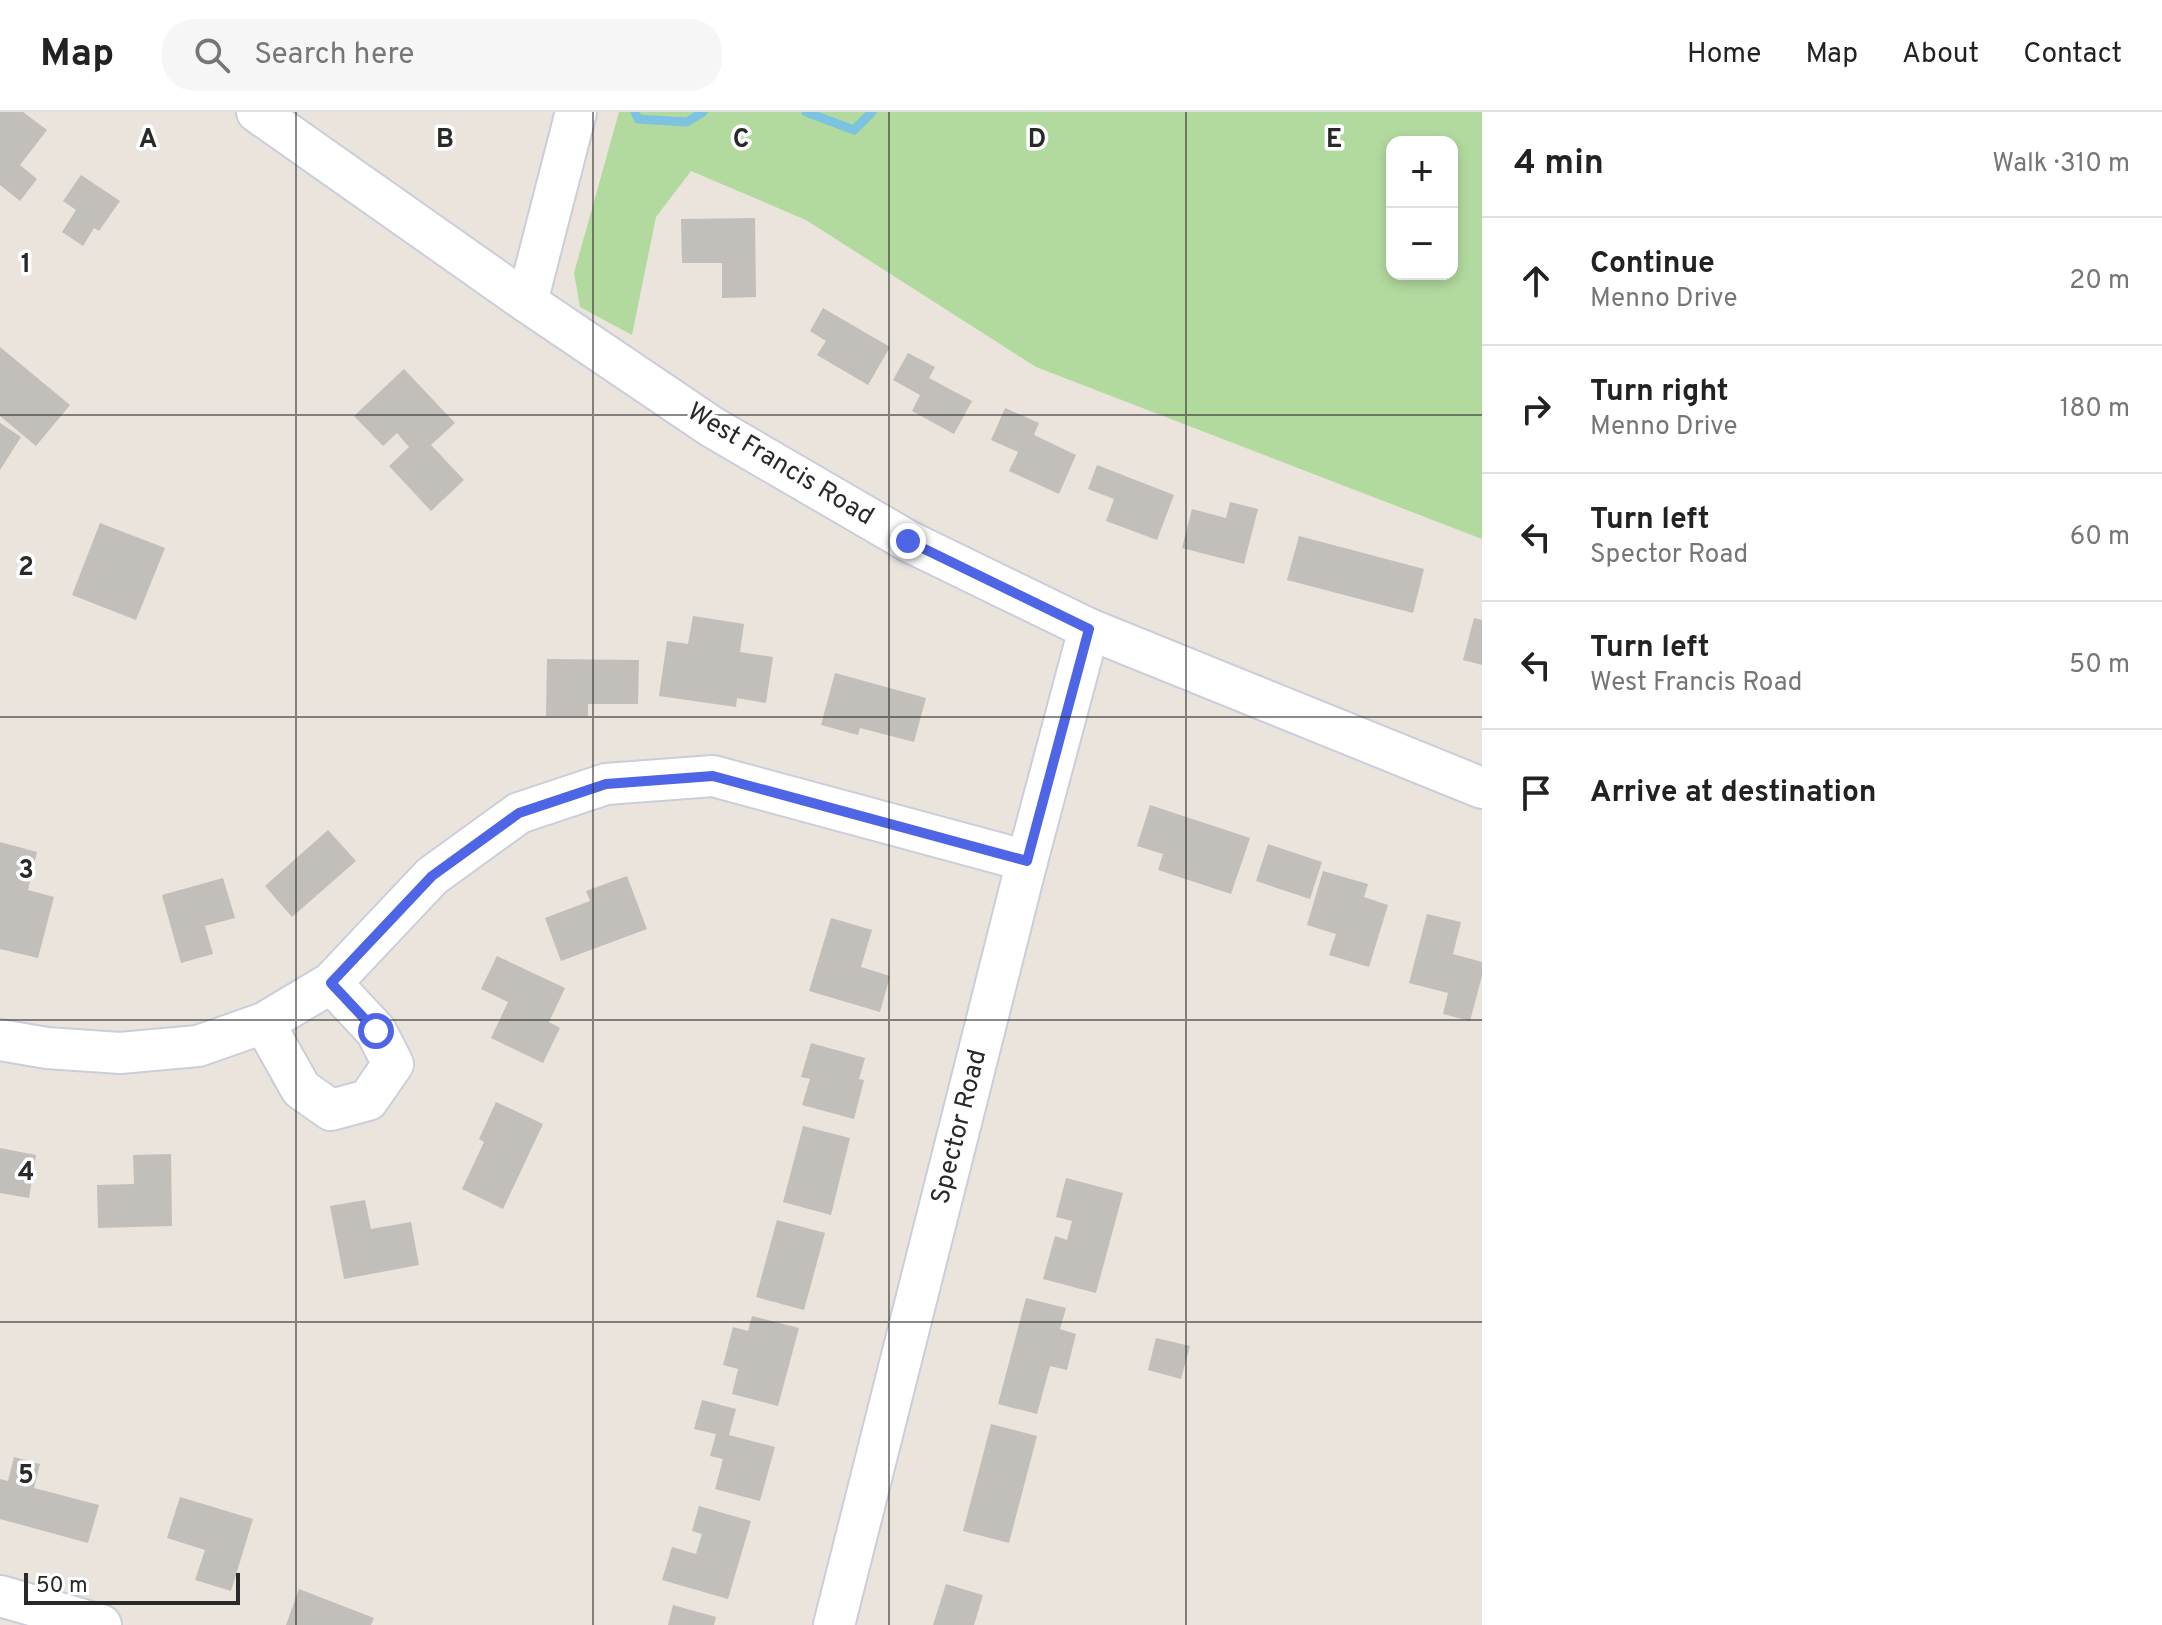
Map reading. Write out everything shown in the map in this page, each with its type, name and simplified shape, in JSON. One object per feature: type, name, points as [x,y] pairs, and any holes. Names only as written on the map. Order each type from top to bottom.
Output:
[{"type":"street","name":"West Francis Road","points":[[257,112],[527,302],[725,435],[908,541],[1089,629],[1482,788]]},
{"type":"street","points":[[527,302],[576,112]]},
{"type":"street","name":"Spector Road","points":[[834,1625],[1027,861],[1089,629]]},
{"type":"street","points":[[0,1040],[47,1048],[120,1053],[198,1046],[264,1023],[331,983],[432,876],[519,813],[606,784],[713,776],[1027,861]]},
{"type":"street","points":[[264,1023],[301,1089],[331,1110],[368,1100],[393,1064],[376,1031],[331,983]]},
{"type":"street","points":[[0,1596],[101,1625]]},
{"type":"green space","points":[[619,112],[1482,112],[1482,539],[1036,367],[806,220],[691,171],[656,217],[632,335],[580,307],[574,273]]},
{"type":"building","points":[[0,112],[23,112],[47,130],[20,165],[37,179],[20,201],[0,185]]},
{"type":"building","points":[[81,175],[120,201],[99,231],[94,228],[83,246],[62,232],[76,210],[63,201]]},
{"type":"building","points":[[755,218],[756,297],[722,298],[722,263],[682,263],[681,219]]},
{"type":"building","points":[[823,308],[890,347],[868,385],[817,355],[826,341],[810,331]]},
{"type":"building","points":[[0,347],[70,405],[36,446],[0,416]]},
{"type":"building","points":[[908,353],[935,367],[929,378],[972,401],[954,434],[912,411],[920,395],[893,380]]},
{"type":"building","points":[[404,369],[455,423],[431,445],[464,480],[431,511],[389,466],[409,447],[397,433],[383,446],[354,416]]},
{"type":"building","points":[[1005,408],[1039,423],[1034,435],[1076,455],[1059,494],[1009,471],[1018,452],[991,440]]},
{"type":"building","points":[[0,423],[21,437],[0,470]]},
{"type":"building","points":[[1097,465],[1174,495],[1157,540],[1106,521],[1114,499],[1088,489]]},
{"type":"building","points":[[1230,502],[1258,509],[1244,564],[1182,548],[1192,509],[1226,518]]},
{"type":"building","points":[[100,523],[165,548],[136,620],[72,595]]},
{"type":"building","points":[[1299,536],[1424,569],[1413,613],[1287,580]]},
{"type":"building","points":[[693,616],[744,624],[740,652],[773,657],[766,703],[737,698],[736,707],[659,696],[667,641],[688,644]]},
{"type":"building","points":[[1474,618],[1482,620],[1482,665],[1463,660]]},
{"type":"building","points":[[547,659],[639,660],[638,704],[588,704],[588,716],[546,716]]},
{"type":"building","points":[[835,673],[926,698],[914,742],[860,728],[858,735],[821,725]]},
{"type":"building","points":[[1150,805],[1250,838],[1231,894],[1158,870],[1163,854],[1137,846]]},
{"type":"building","points":[[328,830],[356,861],[292,917],[265,886]]},
{"type":"building","points":[[0,842],[37,852],[28,890],[54,897],[38,958],[0,949]]},
{"type":"building","points":[[1268,844],[1322,862],[1310,899],[1256,881]]},
{"type":"building","points":[[1323,871],[1368,884],[1364,897],[1388,905],[1369,967],[1329,955],[1336,934],[1307,925]]},
{"type":"building","points":[[627,876],[647,929],[561,961],[545,918],[590,901],[586,891]]},
{"type":"building","points":[[223,878],[235,918],[205,926],[213,954],[181,963],[162,895]]},
{"type":"building","points":[[1427,914],[1461,922],[1453,954],[1482,962],[1482,976],[1470,1021],[1443,1014],[1448,993],[1409,983]]},
{"type":"building","points":[[831,918],[872,930],[861,967],[890,976],[880,1012],[809,991]]},
{"type":"building","points":[[497,956],[565,988],[549,1022],[560,1028],[543,1063],[491,1038],[508,1002],[481,989]]},
{"type":"building","points":[[811,1043],[865,1058],[859,1079],[864,1080],[854,1119],[802,1105],[810,1079],[801,1077]]},
{"type":"building","points":[[496,1102],[543,1124],[503,1209],[462,1189],[484,1142],[479,1139]]},
{"type":"building","points":[[803,1126],[850,1138],[831,1215],[783,1202]]},
{"type":"building","points":[[0,1148],[36,1155],[29,1198],[0,1193]]},
{"type":"building","points":[[171,1154],[172,1226],[98,1228],[97,1185],[134,1184],[133,1155]]},
{"type":"building","points":[[1066,1178],[1123,1193],[1096,1293],[1043,1279],[1055,1236],[1067,1240],[1072,1221],[1056,1217]]},
{"type":"building","points":[[365,1200],[371,1229],[411,1222],[419,1265],[344,1279],[330,1206]]},
{"type":"building","points":[[777,1220],[825,1233],[804,1310],[756,1297]]},
{"type":"building","points":[[1026,1298],[1066,1308],[1060,1329],[1076,1334],[1067,1370],[1050,1366],[1037,1414],[998,1404]]},
{"type":"building","points":[[752,1316],[799,1328],[778,1406],[732,1394],[738,1369],[723,1365],[733,1327],[748,1331]]},
{"type":"building","points":[[1156,1338],[1190,1346],[1181,1379],[1148,1370]]},
{"type":"building","points":[[702,1400],[736,1409],[729,1435],[775,1447],[760,1501],[715,1489],[723,1459],[710,1456],[716,1434],[694,1429]]},
{"type":"building","points":[[991,1424],[1037,1436],[1009,1543],[963,1531]]},
{"type":"building","points":[[14,1457],[40,1464],[34,1488],[99,1505],[88,1543],[0,1519],[0,1479],[8,1481]]},
{"type":"building","points":[[180,1497],[253,1519],[231,1591],[195,1580],[205,1550],[167,1538]]},
{"type":"building","points":[[699,1506],[751,1521],[728,1599],[662,1580],[672,1547],[696,1554],[702,1534],[692,1531]]},
{"type":"building","points":[[946,1584],[983,1595],[974,1625],[933,1625]]},
{"type":"building","points":[[299,1589],[374,1618],[371,1625],[286,1625]]},
{"type":"building","points":[[673,1605],[716,1617],[714,1625],[668,1625]]},
{"type":"waterway","points":[[635,112],[638,119],[687,122],[703,112]]},
{"type":"waterway","points":[[806,112],[854,130],[872,112]]},
{"type":"route","points":[[376,1031],[331,983],[432,876],[519,813],[606,784],[713,776],[1027,861],[1089,629],[908,541]]}]
